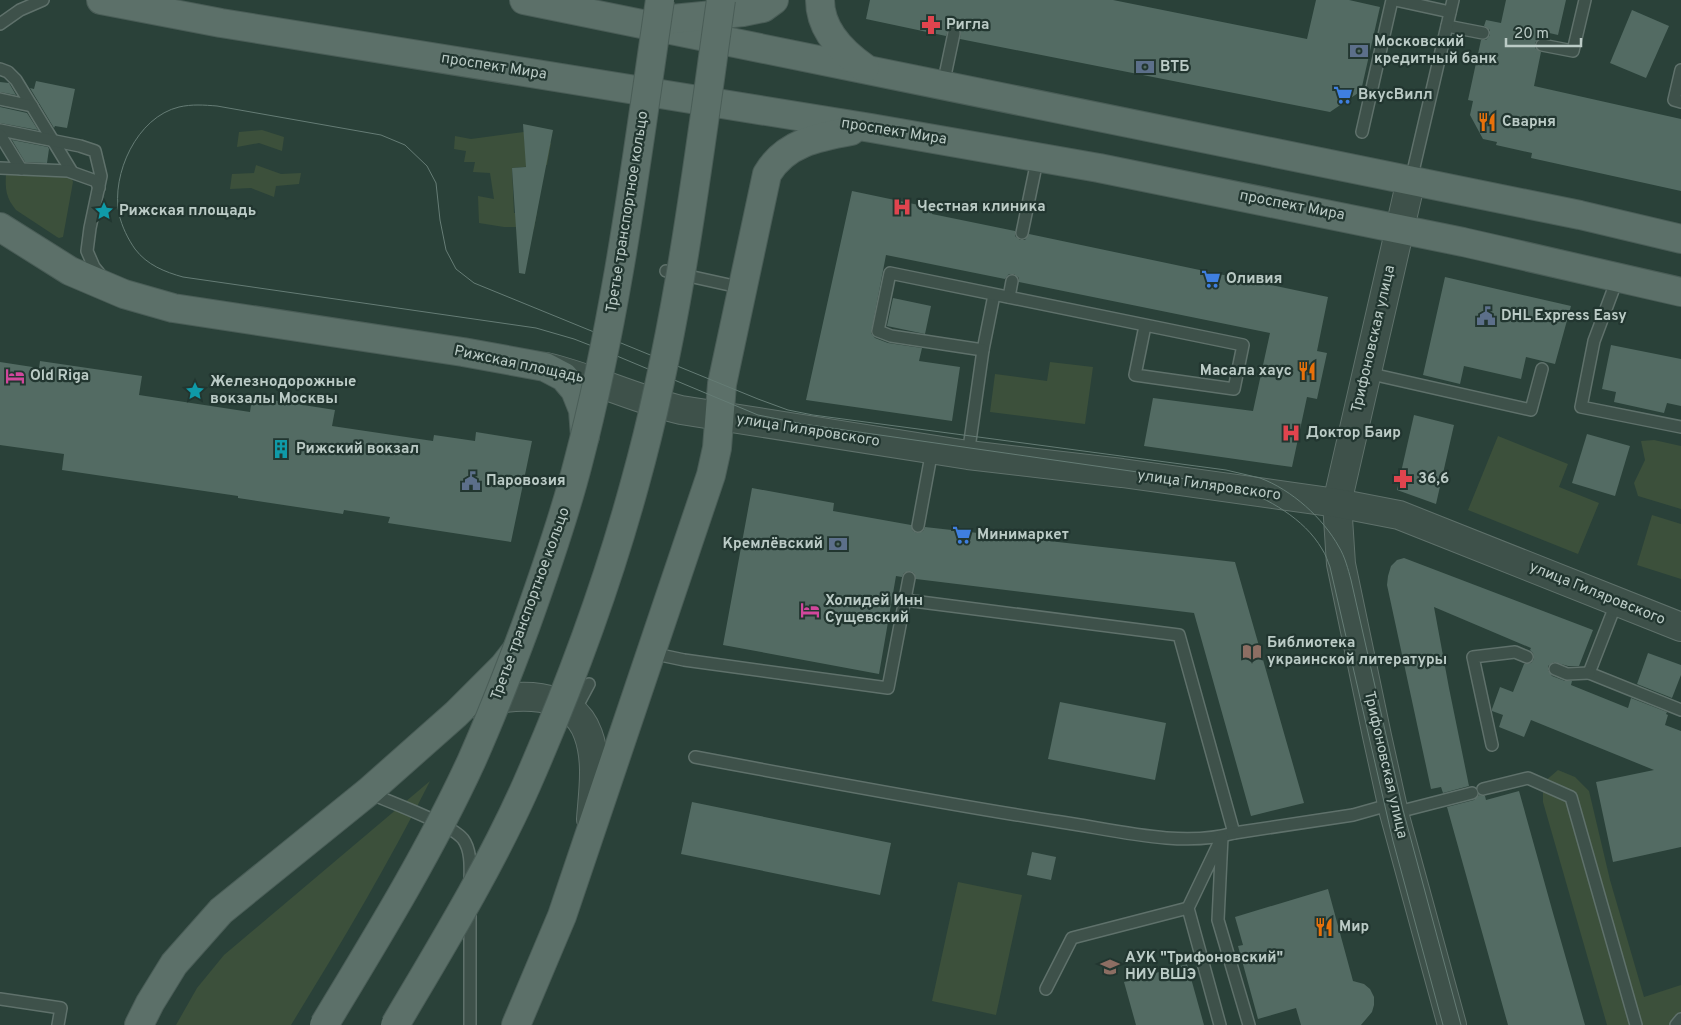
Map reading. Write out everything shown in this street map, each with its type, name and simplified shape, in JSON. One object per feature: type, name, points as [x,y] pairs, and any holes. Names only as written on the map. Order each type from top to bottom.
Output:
[{"type":"main road","name":"проспект Мира","points":[[101,0],[221,23],[1038,156],[1400,228],[1681,292]]},
{"type":"main road","points":[[524,0],[1411,180],[1580,215],[1681,239]]},
{"type":"main road","name":"Третье транспортное кольцо","points":[[324,1025],[421,860],[470,762],[503,686],[547,566],[578,465],[606,344],[622,261],[660,0]]},
{"type":"main road","points":[[395,1025],[474,889],[525,788],[559,708],[620,536],[652,418],[674,314],[721,0]]},
{"type":"main road","points":[[634,22],[743,12],[763,8],[774,0]]},
{"type":"main road","points":[[820,0],[824,21],[830,34],[851,59],[866,69]]},
{"type":"main road","points":[[516,1025],[562,916],[711,476],[717,448],[722,384],[764,185],[768,174],[778,158],[787,151],[810,140],[871,128]]},
{"type":"main road","name":"Рижская площадь","points":[[0,227],[70,271],[124,294],[173,308],[463,352],[545,367]]},
{"type":"main road","points":[[139,1025],[157,990],[174,964],[221,912],[368,792],[456,714],[504,666],[520,643],[527,629],[579,472],[586,428],[583,410],[575,390],[564,377],[545,367]]},
{"type":"street","name":"Трифоновская улица","points":[[1411,180],[1337,503],[1342,564],[1393,808],[1452,1025]]},
{"type":"street","name":"Рижская площадь","points":[[545,367],[587,378],[647,401],[719,417]]},
{"type":"street","name":"улица Гиляровского","points":[[719,417],[932,450],[1122,473],[1337,503],[1398,516],[1681,627]]},
{"type":"street","points":[[456,714],[494,700],[521,696],[536,696],[563,705],[574,712],[583,723],[593,754],[594,788],[589,838]]},
{"type":"street","points":[[527,1025],[562,916]]},
{"type":"lane","points":[[0,24],[20,10],[44,0]]},
{"type":"lane","points":[[1362,132],[1394,0],[1450,12]]},
{"type":"lane","points":[[1411,180],[1453,0]]},
{"type":"lane","points":[[1542,45],[1572,51],[1586,0]]},
{"type":"lane","points":[[1447,26],[1483,33]]},
{"type":"lane","points":[[943,84],[954,33]]},
{"type":"lane","points":[[0,69],[8,72],[16,80],[72,172]]},
{"type":"lane","points":[[1681,70],[1674,100],[1681,102]]},
{"type":"lane","points":[[0,99],[32,106]]},
{"type":"lane","points":[[0,130],[80,146],[95,151],[101,176],[87,251],[94,267],[106,281],[124,294]]},
{"type":"lane","points":[[0,135],[21,169]]},
{"type":"lane","points":[[1022,233],[1038,156]]},
{"type":"lane","points":[[0,168],[72,172],[96,181],[99,188]]},
{"type":"lane","points":[[666,271],[743,288]]},
{"type":"lane","points":[[983,350],[891,336],[878,331],[890,273],[1242,345],[1234,389],[1135,375],[1145,326]]},
{"type":"lane","points":[[1618,277],[1594,342],[1581,407],[1681,427]]},
{"type":"lane","points":[[1009,298],[1012,280]]},
{"type":"lane","points":[[968,455],[983,350],[994,294]]},
{"type":"lane","points":[[1367,373],[1531,410],[1542,369]]},
{"type":"lane","points":[[918,526],[932,450]]},
{"type":"lane","points":[[651,653],[684,660],[888,688],[909,578]]},
{"type":"lane","points":[[905,600],[1179,635],[1234,834]]},
{"type":"lane","points":[[1588,673],[1617,601]]},
{"type":"lane","points":[[1492,745],[1473,657],[1515,652],[1527,657]]},
{"type":"lane","points":[[1555,669],[1567,674],[1588,673],[1681,710]]},
{"type":"lane","points":[[574,712],[589,684]]},
{"type":"lane","points":[[695,757],[922,800],[1178,840],[1222,837],[1393,808],[1478,791],[1528,778],[1571,797],[1636,1025]]},
{"type":"lane","points":[[368,792],[452,829],[464,840],[470,857],[470,1025]]},
{"type":"lane","points":[[1220,1025],[1188,908],[1222,837]]},
{"type":"lane","points":[[1222,837],[1218,920],[1249,1025]]},
{"type":"lane","points":[[1046,989],[1072,938],[1188,908]]},
{"type":"lane","points":[[0,999],[61,1008],[58,1025]]},
{"type":"lane","points":[[1676,1025],[1681,1019]]},
{"type":"green space","points":[[262,130],[284,137],[282,151],[259,143],[237,147],[239,132]]},
{"type":"green space","points":[[524,132],[525,145],[551,143],[547,165],[512,168],[514,213],[537,212],[534,229],[479,223],[478,196],[494,199],[490,173],[473,172],[475,162],[464,162],[466,151],[454,149],[455,136],[471,139]]},
{"type":"green space","points":[[256,165],[281,174],[301,173],[299,184],[276,186],[274,197],[251,188],[230,189],[232,174],[254,173]]},
{"type":"green space","points":[[6,174],[67,177],[72,179],[63,237],[57,237],[16,210],[7,193]]},
{"type":"green space","points":[[1050,362],[1093,367],[1085,424],[990,412],[995,374],[1047,381]]},
{"type":"green space","points":[[1498,436],[1568,464],[1559,487],[1599,503],[1578,554],[1468,510]]},
{"type":"green space","points":[[1654,440],[1681,446],[1681,509],[1638,496],[1634,483],[1645,460],[1641,441]]},
{"type":"green space","points":[[1652,515],[1681,524],[1681,579],[1637,565]]},
{"type":"green space","points":[[1558,770],[1575,777],[1589,791],[1610,880],[1644,997],[1681,985],[1681,1025],[1607,1025],[1543,802],[1543,783]]},
{"type":"green space","points":[[430,781],[363,904],[291,1025],[176,1025],[197,988],[224,955]]},
{"type":"green space","points":[[958,882],[1022,895],[996,1015],[932,1001]]},
{"type":"building","points":[[870,0],[1113,0],[1307,39],[1316,0],[1349,0],[1380,7],[1361,91],[1330,112],[960,39],[961,30],[955,26],[949,28],[946,36],[866,19]]},
{"type":"building","points":[[1506,0],[1566,0],[1558,35],[1545,32],[1544,38],[1539,38],[1535,43],[1535,48],[1541,52],[1534,86],[1681,119],[1681,191],[1531,158],[1532,153],[1496,145],[1497,142],[1483,139],[1470,115],[1473,101],[1468,100],[1481,40],[1486,40],[1490,35],[1490,30],[1484,26],[1486,20],[1501,23]]},
{"type":"building","points":[[1632,10],[1669,26],[1646,78],[1610,63]]},
{"type":"building","points":[[36,81],[75,89],[67,128],[55,126],[54,128],[30,88],[34,89]]},
{"type":"building","points":[[0,82],[9,83],[16,95],[0,92]]},
{"type":"building","points":[[0,107],[27,113],[38,130],[0,123]]},
{"type":"building","points":[[523,124],[553,130],[525,274],[519,273],[512,168],[526,167]]},
{"type":"building","points":[[12,140],[48,147],[47,163],[25,162]]},
{"type":"building","points":[[852,191],[933,208],[932,214],[1015,231],[1015,236],[1020,240],[1025,240],[1029,234],[1328,297],[1317,351],[1327,353],[1317,399],[1307,397],[1292,467],[1144,446],[1153,398],[1253,411],[1270,333],[1019,282],[1019,278],[1014,274],[1009,274],[1005,279],[886,255],[871,333],[875,338],[888,343],[922,348],[919,361],[960,367],[952,421],[806,400]]},
{"type":"building","points":[[1445,277],[1571,306],[1555,364],[1526,357],[1521,379],[1464,366],[1460,384],[1423,375]]},
{"type":"building","points":[[893,298],[931,306],[925,334],[887,326]]},
{"type":"building","points":[[1611,345],[1681,359],[1681,406],[1667,403],[1664,413],[1614,402],[1616,392],[1602,389]]},
{"type":"building","name":"Рижский вокзал","points":[[40,361],[142,376],[139,395],[250,412],[252,397],[335,410],[332,426],[433,441],[434,435],[475,441],[476,432],[532,441],[511,542],[388,523],[390,517],[344,510],[343,514],[238,498],[238,496],[62,470],[64,454],[0,445],[0,362],[39,368]]},
{"type":"building","points":[[1414,415],[1454,425],[1436,504],[1397,490]]},
{"type":"building","points":[[1587,434],[1630,446],[1615,496],[1572,483]]},
{"type":"building","points":[[752,488],[834,503],[833,511],[911,525],[913,531],[917,533],[923,531],[925,527],[1235,562],[1304,803],[1251,816],[1194,613],[916,579],[914,573],[910,571],[904,573],[902,577],[896,576],[879,674],[723,645]]},
{"type":"building","points":[[1404,558],[1593,630],[1579,666],[1568,666],[1554,662],[1548,666],[1548,670],[1552,676],[1565,681],[1572,681],[1571,685],[1628,708],[1631,698],[1667,712],[1665,725],[1681,731],[1681,847],[1613,862],[1596,782],[1654,770],[1531,720],[1524,737],[1499,727],[1503,715],[1492,711],[1492,709],[1500,687],[1513,692],[1524,664],[1531,663],[1534,659],[1531,648],[1434,607],[1469,786],[1443,793],[1441,787],[1431,789],[1387,585],[1391,566],[1397,560]]},
{"type":"building","points":[[1648,653],[1681,665],[1681,675],[1672,698],[1637,684]]},
{"type":"building","points":[[1060,702],[1166,723],[1155,780],[1048,759]]},
{"type":"building","points":[[1519,791],[1585,1025],[1508,1025],[1447,807],[1474,800],[1479,795],[1485,796],[1486,800]]},
{"type":"building","points":[[692,802],[891,843],[880,895],[681,854]]},
{"type":"building","points":[[1032,852],[1056,857],[1051,880],[1027,875]]},
{"type":"building","points":[[1328,889],[1353,981],[1364,984],[1370,989],[1374,997],[1372,1012],[1361,1025],[1301,1025],[1296,1008],[1258,1019],[1238,946],[1243,945],[1235,917]]},
{"type":"building","points":[[1187,964],[1204,1025],[1136,1025],[1124,982]]},
{"type":"tram line","points":[[1443,1025],[1393,841],[1330,567],[1323,551],[1314,538],[1284,511],[1272,503],[1235,486],[803,424],[758,415],[605,351],[574,339],[536,328],[176,275],[157,267],[140,255],[128,237],[120,219],[119,182],[123,165],[139,135],[151,122],[164,113],[189,105],[217,106],[381,135],[405,145],[427,166],[436,183],[440,220],[446,250],[456,269],[474,283],[758,399],[788,410],[813,415],[1226,470],[1260,478],[1295,497],[1306,506],[1332,536],[1346,563],[1403,810],[1461,1025]]},
{"type":"place","name":"Ригла","points":[[931,25]]},
{"type":"place","name":"Московский кредитный банк","points":[[1359,51]]},
{"type":"place","name":"ВТБ","points":[[1145,67]]},
{"type":"place","name":"ВкусВилл","points":[[1343,95]]},
{"type":"place","name":"Сварня","points":[[1487,122]]},
{"type":"place","name":"Честная клиника","points":[[902,207]]},
{"type":"place","name":"Рижская площадь","points":[[104,211]]},
{"type":"place","name":"Оливия","points":[[1211,279]]},
{"type":"place","name":"DHL Express Easy","points":[[1486,316]]},
{"type":"place","name":"Масала хаус","points":[[1307,371]]},
{"type":"place","name":"Old Riga","points":[[15,376]]},
{"type":"place","name":"Железнодорожные вокзалы Москвы","points":[[195,391]]},
{"type":"place","name":"Доктор Баир","points":[[1291,433]]},
{"type":"place","name":"Рижский вокзал","points":[[281,449]]},
{"type":"place","name":"36,6","points":[[1403,479]]},
{"type":"place","name":"Паровозия","points":[[471,481]]},
{"type":"place","name":"Минимаркет","points":[[962,535]]},
{"type":"place","name":"Кремлёвский","points":[[838,544]]},
{"type":"place","name":"Холидей Инн Сущевский","points":[[810,610]]},
{"type":"place","name":"Библиотека украинской литературы","points":[[1252,652]]},
{"type":"place","name":"Мир","points":[[1324,927]]},
{"type":"place","name":"АУК \"Трифоновский\" НИУ ВШЭ","points":[[1110,967]]}]
